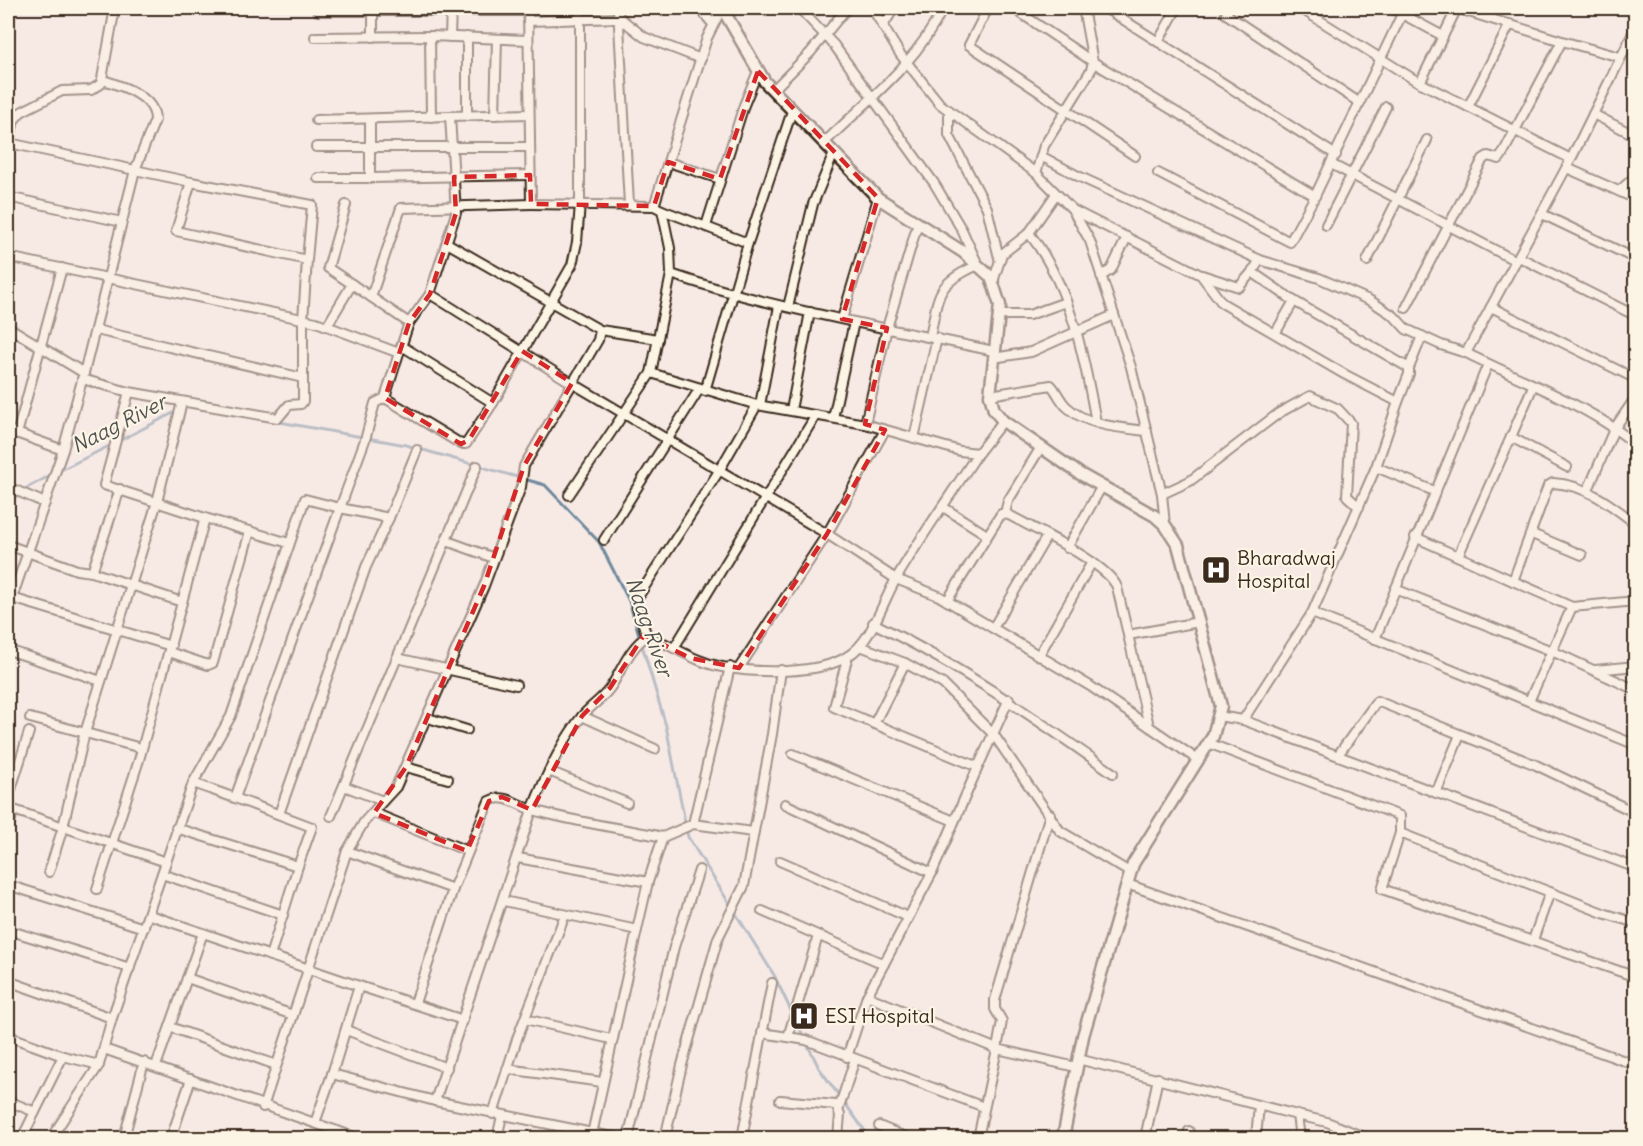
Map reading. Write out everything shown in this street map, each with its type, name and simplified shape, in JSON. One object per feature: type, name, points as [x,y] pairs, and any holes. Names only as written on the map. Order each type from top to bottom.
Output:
[{"type":"street","points":[[8,327],[83,376],[129,392],[278,418],[289,405],[302,402],[303,320],[312,205],[8,144],[16,117],[62,91],[97,88],[103,80],[115,8]]},
{"type":"street","points":[[373,8],[373,37]]},
{"type":"street","points":[[318,11],[373,8],[528,9],[531,204]]},
{"type":"street","points":[[385,398],[463,444],[469,440],[552,302],[576,255],[580,204],[580,8]]},
{"type":"street","points":[[618,8],[629,204]]},
{"type":"street","points":[[699,8],[712,23]]},
{"type":"street","points":[[569,495],[651,373],[671,274],[670,248],[658,208],[668,162],[712,23],[722,8],[758,71],[773,90],[878,198],[963,252],[991,277],[1000,305],[990,395],[994,410],[1003,422],[1165,525],[1178,545],[1221,706],[1213,736],[1133,864],[1077,1063],[1062,1138]]},
{"type":"street","points":[[799,8],[825,36],[934,183],[962,230],[978,265]]},
{"type":"street","points":[[773,90],[825,36],[847,8]]},
{"type":"street","points":[[872,8],[908,63],[940,104],[1036,173],[1072,209],[1201,275],[1239,287],[1260,260]]},
{"type":"street","points":[[883,26],[894,8]]},
{"type":"street","points":[[824,143],[908,63],[928,35],[943,8]]},
{"type":"street","points":[[987,8],[969,45],[1135,156]]},
{"type":"street","points":[[1013,8],[1093,62],[1315,196]]},
{"type":"street","points":[[1036,173],[1041,156],[1064,110],[1091,70],[1093,62],[1083,8]]},
{"type":"street","points":[[1108,8],[1336,155]]},
{"type":"street","points":[[1158,42],[1177,8]]},
{"type":"street","points":[[1229,8],[1226,14],[1360,103]]},
{"type":"street","points":[[1299,8],[1420,83],[1571,159]]},
{"type":"street","points":[[1392,8],[1403,11],[1443,36]]},
{"type":"street","points":[[1420,83],[1457,8],[1620,57]]},
{"type":"street","points":[[450,37],[451,9]]},
{"type":"street","points":[[1158,173],[1290,242],[1336,155],[1403,11]]},
{"type":"street","points":[[528,21],[620,18],[644,37],[701,59]]},
{"type":"street","points":[[1468,107],[1510,24]]},
{"type":"street","points":[[1466,353],[1571,159],[1635,27]]},
{"type":"street","points":[[430,36],[431,117]]},
{"type":"street","points":[[315,37],[430,36],[528,40]]},
{"type":"street","points":[[467,37],[467,116]]},
{"type":"street","points":[[495,115],[497,39]]},
{"type":"street","points":[[1406,308],[1482,159],[1488,156],[1499,159],[1517,131],[1562,41]]},
{"type":"street","points":[[706,226],[744,105],[758,71]]},
{"type":"street","points":[[8,623],[12,598],[63,450],[96,330],[135,170],[155,120],[155,112],[148,102],[125,88],[103,80]]},
{"type":"street","points":[[1326,225],[1386,107]]},
{"type":"street","points":[[8,110],[16,117]]},
{"type":"street","points":[[949,110],[949,135],[987,208],[999,258],[993,283]]},
{"type":"street","points":[[604,540],[702,389],[792,111]]},
{"type":"street","points":[[316,120],[529,114]]},
{"type":"street","points":[[1593,114],[1635,136]]},
{"type":"street","points":[[235,798],[365,440],[375,403],[385,398],[410,323],[430,294],[447,243],[456,213],[450,116]]},
{"type":"street","points":[[370,119],[370,178]]},
{"type":"street","points":[[1367,261],[1427,140]]},
{"type":"street","points":[[316,147],[530,147]]},
{"type":"street","points":[[435,1101],[504,901],[532,810],[549,771],[582,716],[610,688],[644,638],[636,600],[719,471],[758,405],[813,204],[834,153]]},
{"type":"street","points":[[1041,156],[1078,176],[1260,260],[1319,278],[1371,301],[1394,316],[1406,328],[1466,353],[1533,386],[1614,429],[1635,445]]},
{"type":"street","points":[[668,162],[720,178]]},
{"type":"street","points":[[1331,164],[1448,225],[1635,316]]},
{"type":"street","points":[[1566,168],[1635,199]]},
{"type":"street","points":[[318,178],[530,175]]},
{"type":"street","points":[[1619,191],[1635,176]]},
{"type":"street","points":[[191,182],[176,231],[307,260]]},
{"type":"street","points":[[999,258],[1029,233],[1056,194]]},
{"type":"street","points":[[8,197],[122,222]]},
{"type":"street","points":[[842,319],[878,198]]},
{"type":"street","points":[[371,297],[401,208],[456,205],[629,204],[658,208],[748,243]]},
{"type":"street","points":[[346,205],[328,268],[410,323]]},
{"type":"street","points":[[1072,209],[1090,241],[1114,315],[1147,431],[1161,494],[1165,525]]},
{"type":"street","points":[[1542,214],[1635,259]]},
{"type":"street","points":[[865,424],[887,328],[918,223]]},
{"type":"street","points":[[1029,233],[1040,247],[1066,302],[1077,332],[1096,422]]},
{"type":"street","points":[[1101,276],[1111,270],[1127,237]]},
{"type":"street","points":[[447,243],[600,330],[658,339]]},
{"type":"street","points":[[8,257],[327,326],[401,349],[493,403]]},
{"type":"street","points":[[914,438],[944,285],[958,274],[978,265]]},
{"type":"street","points":[[17,434],[62,268]]},
{"type":"street","points":[[1252,272],[1294,301],[1408,368]]},
{"type":"street","points":[[671,274],[783,307],[933,338],[993,355],[1031,352],[1114,315]]},
{"type":"street","points":[[1201,275],[1222,303],[1276,332],[1344,374],[1398,402]]},
{"type":"street","points":[[327,326],[352,284]]},
{"type":"street","points":[[430,294],[573,383],[827,534],[896,579],[947,602],[1039,655],[1198,760]]},
{"type":"street","points":[[1276,332],[1294,301]]},
{"type":"street","points":[[999,315],[1029,315],[1066,302]]},
{"type":"street","points":[[1491,308],[1635,379]]},
{"type":"street","points":[[791,410],[810,312]]},
{"type":"street","points":[[832,418],[854,322]]},
{"type":"street","points":[[96,330],[303,378]]},
{"type":"street","points":[[263,1107],[347,851],[364,822],[396,787],[406,767],[449,670],[494,558],[521,487],[524,466],[598,340],[600,330]]},
{"type":"street","points":[[1243,720],[1312,613],[1376,467],[1409,374],[1408,368],[1422,336]]},
{"type":"street","points":[[1375,639],[1488,364]]},
{"type":"street","points":[[651,373],[758,405],[865,424],[978,453]]},
{"type":"street","points":[[990,395],[1051,385],[1068,408],[1096,422],[1147,431]]},
{"type":"street","points":[[1458,556],[1533,386]]},
{"type":"street","points":[[129,392],[112,444],[104,485],[289,543]]},
{"type":"street","points":[[1161,494],[1191,481],[1279,413],[1310,396],[1338,409],[1351,423],[1347,496],[1359,507]]},
{"type":"street","points":[[1588,490],[1614,429],[1635,397]]},
{"type":"street","points":[[49,872],[63,827],[84,738],[157,502],[182,402]]},
{"type":"street","points":[[674,648],[816,415]]},
{"type":"street","points":[[644,638],[674,648],[690,658],[768,672],[832,664],[849,656],[860,646],[896,579],[978,453],[1003,422]]},
{"type":"street","points":[[8,430],[63,450]]},
{"type":"street","points":[[739,668],[827,534],[885,430]]},
{"type":"street","points":[[1511,437],[1567,467]]},
{"type":"street","points":[[947,602],[999,516],[1005,513],[1008,501],[1041,447]]},
{"type":"street","points":[[279,814],[362,578],[417,450]]},
{"type":"street","points":[[331,816],[477,466]]},
{"type":"street","points":[[1376,467],[1434,491]]},
{"type":"street","points":[[1513,581],[1548,486],[1553,483],[1588,490],[1605,499],[1635,524]]},
{"type":"street","points":[[1067,548],[1102,486]]},
{"type":"street","points":[[8,487],[45,503]]},
{"type":"street","points":[[92,572],[120,489]]},
{"type":"street","points":[[51,1138],[99,1065],[112,1018],[150,915],[176,828],[193,783],[231,716],[305,499],[389,518]]},
{"type":"street","points":[[943,507],[987,535]]},
{"type":"street","points":[[1005,513],[1092,562],[1114,579],[1149,726]]},
{"type":"street","points":[[97,889],[139,760],[205,518]]},
{"type":"street","points":[[12,598],[170,649],[208,665],[213,663],[250,531]]},
{"type":"street","points":[[1532,534],[1582,555]]},
{"type":"street","points":[[993,628],[1047,536]]},
{"type":"street","points":[[1415,537],[1572,607],[1635,602]]},
{"type":"street","points":[[447,540],[494,558]]},
{"type":"street","points":[[8,545],[77,570],[92,572],[182,602]]},
{"type":"street","points":[[1039,655],[1092,562]]},
{"type":"street","points":[[1395,589],[1552,651],[1635,690]]},
{"type":"street","points":[[1529,702],[1572,607]]},
{"type":"street","points":[[1312,613],[1635,745]]},
{"type":"street","points":[[1128,635],[1198,622]]},
{"type":"street","points":[[873,623],[921,647],[1009,699],[1113,773]]},
{"type":"street","points":[[860,646],[905,663],[943,684],[994,735],[1060,831],[1129,878],[1635,1065]]},
{"type":"street","points":[[8,650],[101,681]]},
{"type":"street","points":[[849,656],[834,707],[978,767]]},
{"type":"street","points":[[398,658],[516,685]]},
{"type":"street","points":[[874,724],[905,663]]},
{"type":"street","points":[[1594,670],[1635,666]]},
{"type":"street","points":[[691,825],[730,667]]},
{"type":"street","points":[[665,1138],[682,1065],[718,938],[744,886],[772,734],[781,670]]},
{"type":"street","points":[[838,1138],[840,1106],[846,1091],[851,1058],[867,996],[932,873],[1009,699]]},
{"type":"street","points":[[1338,755],[1377,701],[1536,765],[1635,813]]},
{"type":"street","points":[[582,716],[655,749]]},
{"type":"street","points":[[1218,716],[1243,720],[1635,867]]},
{"type":"street","points":[[30,718],[84,738],[141,748]]},
{"type":"street","points":[[428,718],[467,730]]},
{"type":"street","points":[[8,799],[29,732]]},
{"type":"street","points":[[1436,793],[1460,735]]},
{"type":"street","points":[[1208,743],[1400,816],[1400,833],[1382,889],[1635,977]]},
{"type":"street","points":[[793,754],[954,821]]},
{"type":"street","points":[[406,767],[448,779]]},
{"type":"street","points":[[549,771],[627,803]]},
{"type":"street","points":[[193,783],[313,828],[298,866],[270,956]]},
{"type":"street","points":[[344,786],[383,802]]},
{"type":"street","points":[[415,1003],[467,850],[489,801],[502,797],[532,810],[665,835],[691,825],[753,832]]},
{"type":"street","points":[[784,804],[932,873]]},
{"type":"street","points":[[8,828],[11,809],[166,862]]},
{"type":"street","points":[[375,812],[467,850]]},
{"type":"street","points":[[978,1138],[1002,1021],[995,1009],[995,1000],[1050,814]]},
{"type":"street","points":[[176,828],[298,866]]},
{"type":"street","points":[[1400,833],[1635,923]]},
{"type":"street","points":[[591,1134],[648,882],[665,835]]},
{"type":"street","points":[[347,851],[453,889]]},
{"type":"street","points":[[518,858],[648,882]]},
{"type":"street","points":[[780,861],[908,917]]},
{"type":"street","points":[[628,1138],[674,947],[699,870]]},
{"type":"street","points":[[162,874],[283,915]]},
{"type":"street","points":[[8,885],[144,928]]},
{"type":"street","points":[[1533,940],[1550,892]]},
{"type":"street","points":[[504,901],[638,930]]},
{"type":"street","points":[[762,911],[884,964]]},
{"type":"street","points":[[150,915],[463,1020]]},
{"type":"street","points":[[493,1114],[525,1019],[565,915]]},
{"type":"street","points":[[8,930],[130,968]]},
{"type":"street","points":[[156,1066],[203,933]]},
{"type":"street","points":[[788,1037],[818,936]]},
{"type":"street","points":[[188,978],[293,1015]]},
{"type":"street","points":[[8,981],[112,1018]]},
{"type":"street","points":[[742,1138],[772,982]]},
{"type":"street","points":[[315,1124],[359,986]]},
{"type":"street","points":[[867,996],[997,1049],[1158,1078],[1327,1122],[1367,1138]]},
{"type":"street","points":[[525,1019],[611,1039]]},
{"type":"street","points":[[170,1027],[276,1065]]},
{"type":"street","points":[[346,1029],[447,1068]]},
{"type":"street","points":[[762,1033],[806,1040],[984,1107]]},
{"type":"street","points":[[8,1036],[63,1056],[99,1065]]},
{"type":"street","points":[[104,1048],[263,1107],[357,1138]]},
{"type":"street","points":[[22,1138],[63,1056]]},
{"type":"street","points":[[124,1138],[144,1062]]},
{"type":"street","points":[[507,1069],[602,1082]]},
{"type":"street","points":[[332,1074],[435,1101],[617,1138]]},
{"type":"street","points":[[1145,1138],[1158,1078]]},
{"type":"street","points":[[171,1138],[191,1079]]},
{"type":"street","points":[[780,1100],[840,1106]]},
{"type":"street","points":[[8,1101],[36,1112]]},
{"type":"street","points":[[1256,1138],[1259,1105]]},
{"type":"street","points":[[1297,1115],[1300,1138]]},
{"type":"street","points":[[497,1138],[502,1116]]},
{"type":"street","points":[[879,1126],[908,1138]]},
{"type":"highlighted area","points":[[758,71],[878,198],[842,319],[887,328],[865,424],[885,430],[827,534],[739,668],[690,658],[644,635],[610,688],[582,716],[532,810],[502,797],[489,801],[467,851],[374,813],[406,767],[484,586],[524,466],[572,383],[522,351],[469,440],[461,444],[385,398],[409,323],[430,294],[456,213],[454,177],[530,175],[531,204],[654,206],[668,162],[720,179]]},
{"type":"waterway","name":"Naag River","points":[[119,441],[177,411]]},
{"type":"waterway","name":"Naag River","points":[[274,421],[406,445],[545,485],[599,542],[629,601],[666,726],[688,837],[774,975],[792,1013]]},
{"type":"waterway","name":"Naag River","points":[[57,472],[113,444]]},
{"type":"waterway","name":"Naag River","points":[[8,498],[51,475]]},
{"type":"waterway","name":"Naag River","points":[[795,1019],[819,1068],[840,1097]]},
{"type":"waterway","name":"Naag River","points":[[844,1102],[870,1138]]},
{"type":"place","name":"Bharadwaj Hospital","points":[[1216,570]]},
{"type":"place","name":"ESI Hospital","points":[[804,1016]]}]
